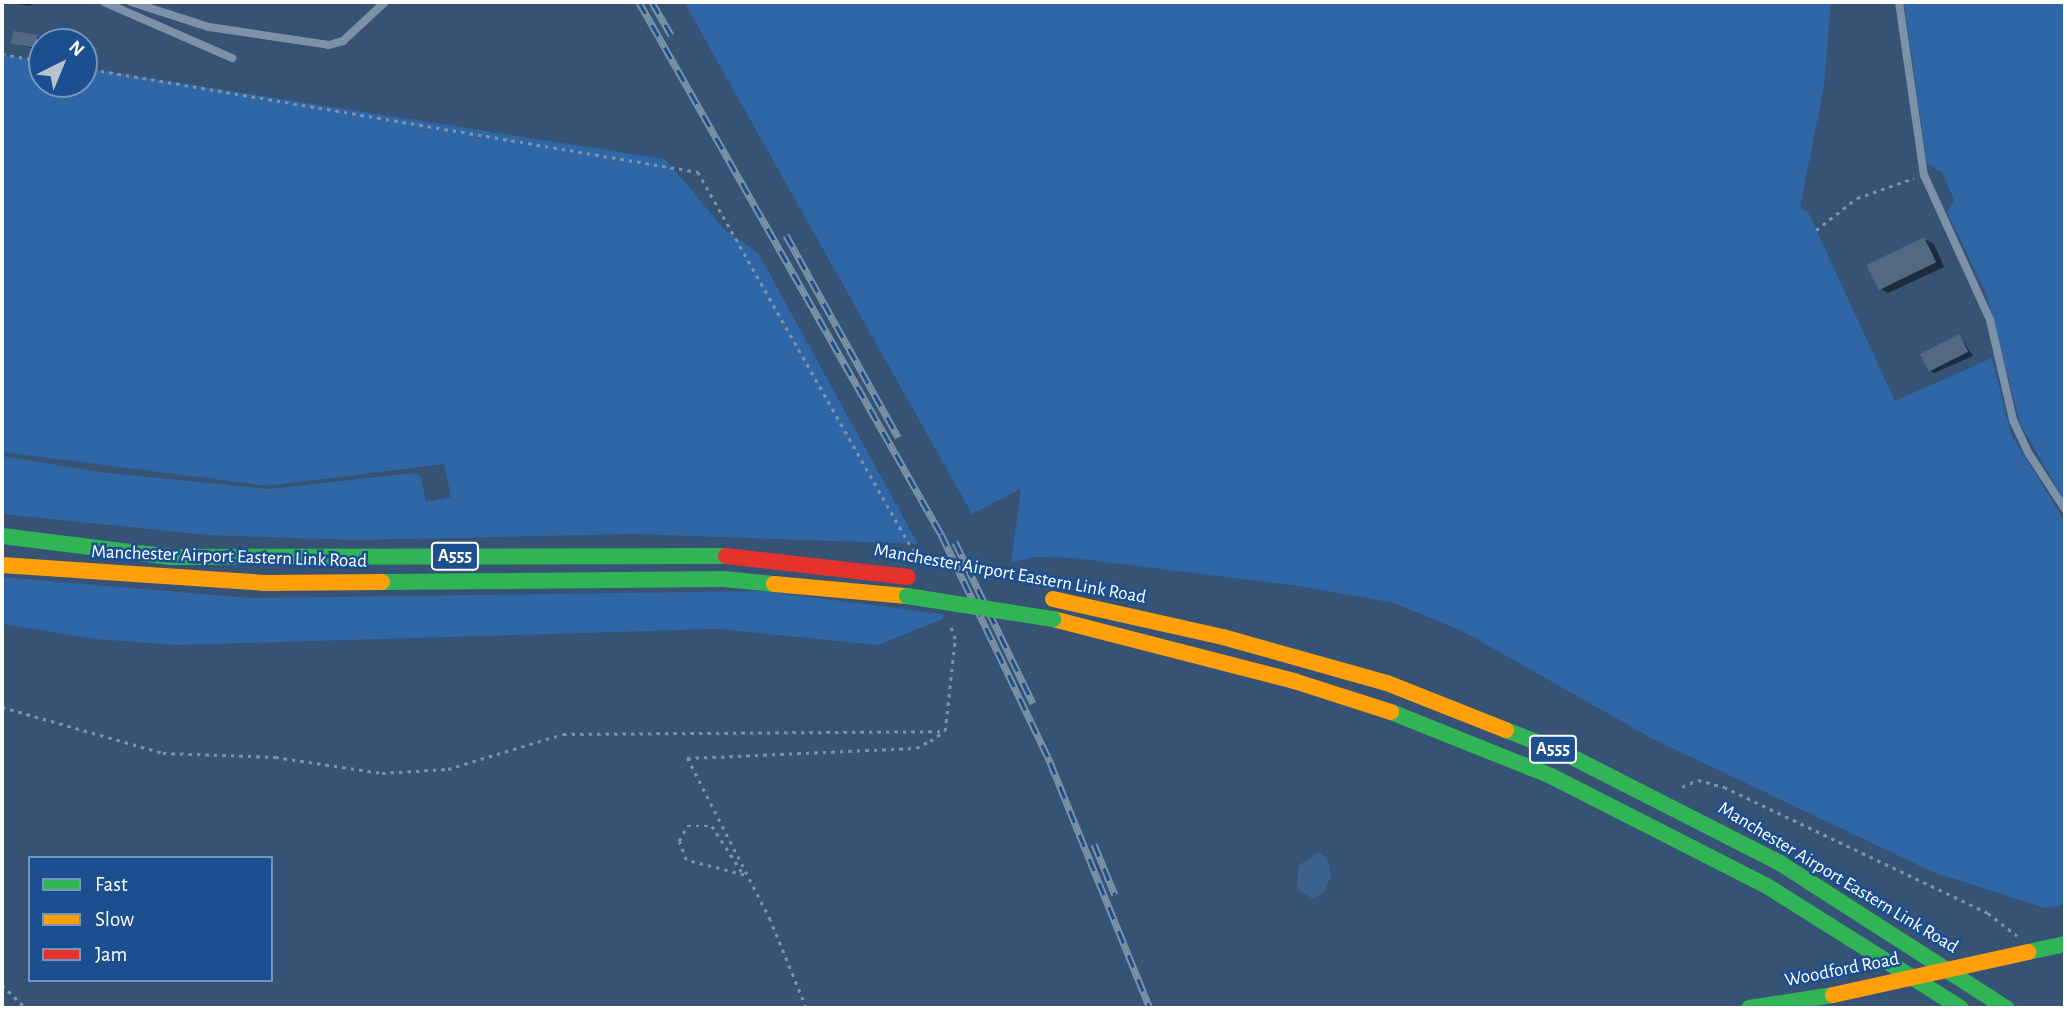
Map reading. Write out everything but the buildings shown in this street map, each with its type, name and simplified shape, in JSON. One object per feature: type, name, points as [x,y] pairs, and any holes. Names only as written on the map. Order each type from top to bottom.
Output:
[{"type":"main road","name":"Manchester Airport Eastern Link Road","points":[[2,536],[171,557],[719,555],[913,572]]},
{"type":"main road","name":"Manchester Airport Eastern Link Road","points":[[2,565],[264,583],[724,579],[907,596],[1053,619],[1294,681],[1380,708],[1551,776],[1767,886],[1961,1008]]},
{"type":"main road","name":"Manchester Airport Eastern Link Road","points":[[1050,593],[1223,637],[1387,683],[1563,752],[1780,863],[2006,1008]]},
{"type":"main road","name":"Woodford Road","points":[[1749,1008],[1805,1004],[1833,995],[2065,944]]},
{"type":"lane","points":[[104,2],[232,58]]},
{"type":"lane","points":[[131,2],[209,27],[329,45],[343,41],[385,2]]},
{"type":"lane","points":[[1899,2],[1924,175],[1990,320],[2013,420],[2029,454],[2065,509]]},
{"type":"path","points":[[2,54],[28,59]]},
{"type":"path","points":[[98,70],[698,172],[869,477]]},
{"type":"path","points":[[1816,230],[1857,198],[1924,175]]},
{"type":"path","points":[[913,572],[1050,593]]},
{"type":"path","points":[[2,707],[163,753],[275,757],[382,773],[448,769],[563,734],[945,731],[916,748],[687,758],[769,920],[806,1008]]},
{"type":"path","points":[[1673,792],[1698,780],[1724,787],[1988,913],[2014,932],[2028,953]]},
{"type":"path","points":[[712,825],[744,875],[686,860],[679,841],[687,826],[712,825]]},
{"type":"path","points":[[2,985],[26,1008]]},
{"type":"shaded area","points":[[684,2],[1831,2],[1824,87],[1800,207],[1808,212],[1895,401],[1992,358],[2011,434],[2065,522],[2065,905],[2045,908],[1933,872],[1653,739],[1464,632],[1394,603],[1299,586],[1073,558],[1034,557],[1011,562],[1021,489],[972,514]]},
{"type":"shaded area","points":[[1904,2],[2065,2],[2065,502],[2020,423],[1986,293],[1947,212],[1954,200],[1942,172],[1927,164]]},
{"type":"shaded area","points":[[2,55],[28,59],[28,98],[98,98],[98,70],[665,159],[725,230],[758,253],[918,544],[633,534],[356,540],[207,535],[2,514],[2,456],[99,472],[269,489],[414,473],[421,477],[426,502],[451,497],[444,464],[267,486],[2,452]]},
{"type":"shaded area","points":[[2,577],[250,598],[763,591],[943,614],[943,619],[878,645],[718,629],[176,645],[95,639],[2,624]]},
{"type":"shaded area","points":[[1319,852],[1328,860],[1331,877],[1324,892],[1313,899],[1297,889],[1298,866]]},
{"type":"railway","points":[[639,2],[941,534],[1050,762],[1150,1008]]},
{"type":"railway","points":[[652,2],[671,35]]},
{"type":"railway","points":[[786,235],[898,437]]},
{"type":"railway","points":[[955,542],[1033,703]]},
{"type":"railway","points":[[1094,844],[1115,895]]},
{"type":"traffic: fast","points":[[2,536],[171,557],[726,556]]},
{"type":"traffic: fast","points":[[382,582],[724,579],[774,584]]},
{"type":"traffic: fast","points":[[907,596],[1053,619]]},
{"type":"traffic: fast","points":[[1391,712],[1551,776],[1767,886],[1961,1008]]},
{"type":"traffic: fast","points":[[1506,730],[1562,752],[1780,863],[2006,1008]]},
{"type":"traffic: fast","points":[[2028,952],[2065,944]]},
{"type":"traffic: fast","points":[[1749,1008],[1833,995]]},
{"type":"traffic: slow","points":[[2,565],[264,583],[382,582]]},
{"type":"traffic: slow","points":[[774,584],[907,596]]},
{"type":"traffic: slow","points":[[1053,599],[1223,637],[1387,683],[1506,730]]},
{"type":"traffic: slow","points":[[1053,619],[1294,681],[1391,712]]},
{"type":"traffic: slow","points":[[1833,995],[2028,952]]},
{"type":"traffic: jam","points":[[726,556],[908,577]]}]
